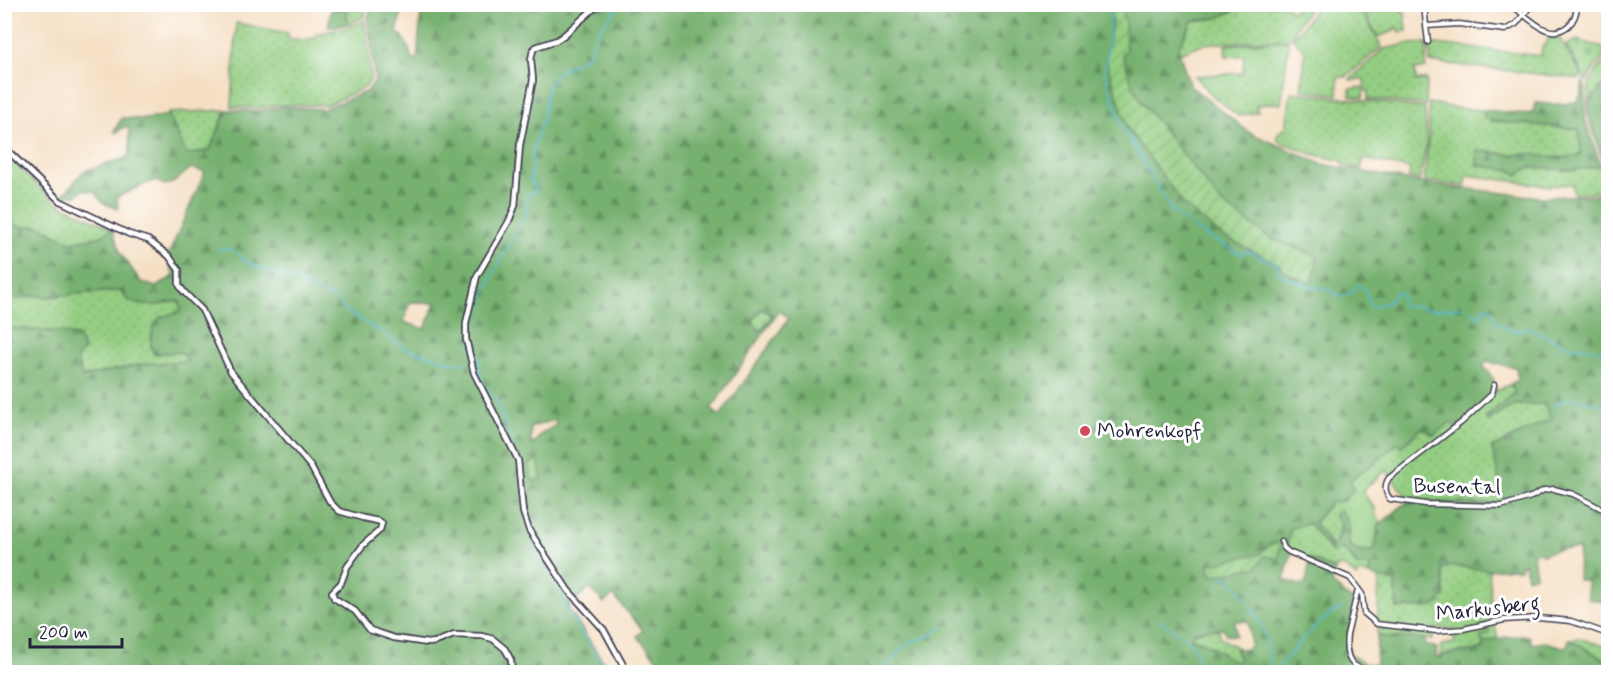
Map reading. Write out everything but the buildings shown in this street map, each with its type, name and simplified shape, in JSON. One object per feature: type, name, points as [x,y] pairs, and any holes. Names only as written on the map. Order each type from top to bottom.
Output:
[{"type":"street","points":[[598,4],[563,36],[533,50],[531,59],[533,80],[520,145],[515,206],[509,221],[477,276],[465,330],[474,373],[518,460],[523,512],[529,530],[568,590],[606,635],[627,672]]},
{"type":"street","points":[[1425,4],[1428,42]]},
{"type":"street","points":[[1509,4],[1548,31],[1558,31],[1570,25],[1574,19],[1577,4]]},
{"type":"street","points":[[1426,26],[1459,24],[1506,30],[1516,24],[1532,4]]},
{"type":"street","points":[[4,147],[60,201],[129,234],[148,240],[169,256],[178,270],[179,285],[202,310],[231,372],[311,467],[330,502],[344,512],[380,522],[382,525],[380,530],[363,545],[347,567],[341,583],[332,592],[334,598],[355,611],[370,630],[394,638],[428,643],[454,635],[482,636],[493,639],[505,649],[512,672]]},
{"type":"street","name":"Busental","points":[[1494,385],[1492,394],[1462,422],[1389,478],[1385,486],[1390,499],[1425,504],[1501,506],[1531,497],[1544,490],[1554,489],[1573,494],[1608,512]]},
{"type":"street","points":[[1281,541],[1289,552],[1350,578],[1358,588],[1347,635],[1350,658],[1366,672],[1388,672]]},
{"type":"street","name":"Markusberg","points":[[1358,588],[1362,594],[1364,613],[1373,623],[1380,625],[1436,631],[1463,629],[1504,620],[1538,618],[1571,621],[1608,634]]},
{"type":"green space","points":[[1112,4],[1112,7],[1122,7],[1123,4],[1225,5],[1233,11],[1217,18],[1192,21],[1178,49],[1190,86],[1250,133],[1322,164],[1434,185],[1540,197],[1602,195],[1608,203],[1608,602],[1588,599],[1587,580],[1578,580],[1579,549],[1565,549],[1543,555],[1538,551],[1533,555],[1536,575],[1527,578],[1525,564],[1520,565],[1521,569],[1516,570],[1515,568],[1489,570],[1454,566],[1442,568],[1445,598],[1441,598],[1440,603],[1432,607],[1397,608],[1395,582],[1369,575],[1370,566],[1357,566],[1349,553],[1341,548],[1332,553],[1309,523],[1291,528],[1287,546],[1292,551],[1284,580],[1300,585],[1306,583],[1310,559],[1335,570],[1332,584],[1357,604],[1348,639],[1350,654],[1363,663],[1374,665],[1376,662],[1377,636],[1425,639],[1424,644],[1437,648],[1436,657],[1441,658],[1444,655],[1484,649],[1483,643],[1495,639],[1529,636],[1532,644],[1545,642],[1563,647],[1567,646],[1569,639],[1607,661],[1605,672],[655,672],[657,671],[654,667],[659,662],[637,636],[643,630],[613,595],[604,603],[590,588],[568,608],[610,672],[5,672],[5,328],[61,332],[79,337],[84,349],[77,358],[82,377],[142,364],[187,361],[180,352],[154,354],[151,346],[152,331],[156,322],[163,316],[181,311],[180,302],[140,304],[126,299],[121,291],[5,298],[4,220],[20,227],[39,226],[70,242],[100,237],[112,228],[121,254],[141,282],[156,287],[174,276],[167,258],[205,172],[191,168],[173,183],[164,185],[155,180],[117,197],[118,209],[107,205],[97,196],[96,192],[82,190],[76,196],[70,194],[64,200],[60,198],[84,171],[126,158],[130,153],[129,128],[124,127],[116,133],[114,131],[122,118],[146,119],[168,115],[187,155],[210,150],[227,110],[261,111],[282,107],[324,109],[368,91],[375,80],[368,20],[371,5]],"holes":[[[398,5],[421,11],[417,59],[411,58],[402,35],[397,34],[401,14]],[[1111,8],[1120,8],[1124,25],[1122,56],[1137,95],[1222,204],[1272,239],[1318,257],[1289,274],[1276,263],[1185,206],[1128,129],[1106,60],[1112,22]],[[410,302],[435,303],[425,329],[404,322]],[[761,309],[773,315],[760,332],[752,321]],[[779,311],[789,318],[720,416],[711,409]],[[1488,360],[1495,364],[1516,367],[1518,380],[1511,384],[1515,393],[1486,418],[1488,421],[1514,405],[1544,404],[1551,419],[1492,448],[1504,503],[1475,504],[1409,500],[1378,526],[1375,550],[1364,552],[1355,550],[1349,545],[1348,522],[1340,510],[1334,515],[1341,524],[1337,540],[1332,547],[1314,522],[1331,502],[1343,501],[1354,490],[1350,481],[1397,443],[1401,447],[1422,428],[1434,435],[1451,422],[1457,429],[1495,391],[1491,375],[1483,366]],[[555,420],[556,425],[541,434],[534,444],[531,444],[531,427]],[[1235,621],[1248,621],[1251,645],[1247,649],[1236,649],[1239,659],[1236,663],[1213,647],[1191,638],[1193,633],[1204,630],[1224,629],[1226,635],[1236,636]]]},
{"type":"green space","points":[[332,5],[346,5],[348,24],[328,27]]},
{"type":"green space","points":[[346,5],[366,5],[365,17],[348,24]]},
{"type":"green space","points":[[1225,5],[1285,5],[1292,12],[1297,7],[1295,5],[1313,5],[1299,22],[1292,37],[1288,39],[1203,44],[1180,53],[1178,48],[1192,21],[1217,18],[1232,11]]},
{"type":"green space","points":[[1318,5],[1357,5],[1382,46],[1346,77],[1338,77],[1338,95],[1301,90],[1305,51],[1293,39]]},
{"type":"green space","points":[[1360,5],[1403,5],[1401,11],[1405,11],[1407,31],[1400,32],[1397,27],[1394,31],[1378,37]]},
{"type":"green space","points":[[1111,7],[1120,8],[1125,21],[1126,51],[1122,53],[1140,100],[1222,204],[1272,239],[1318,257],[1312,283],[1289,274],[1276,263],[1222,236],[1185,206],[1128,129],[1106,60],[1112,22]]},
{"type":"green space","points":[[365,21],[371,78],[366,87],[327,105],[232,107],[236,23],[288,33],[288,38],[301,40],[315,38],[316,34]]},
{"type":"green space","points":[[1550,37],[1560,39],[1581,74],[1580,79],[1430,62],[1429,43],[1541,56],[1542,48]]},
{"type":"green space","points":[[1286,40],[1289,43],[1281,104],[1270,103],[1256,106],[1258,112],[1238,116],[1212,95],[1195,76],[1243,73],[1244,56],[1226,56],[1225,45]]},
{"type":"green space","points":[[1577,40],[1608,49],[1586,81],[1566,45]]},
{"type":"green space","points":[[1427,43],[1426,68],[1415,70],[1416,81],[1427,79],[1426,105],[1368,99],[1368,91],[1364,90],[1363,98],[1350,96],[1350,89],[1365,87],[1364,79],[1350,79],[1383,49]]},
{"type":"green space","points":[[1608,54],[1608,80],[1588,103],[1589,83]]},
{"type":"green space","points":[[1608,80],[1608,175],[1588,116],[1588,103]]},
{"type":"green space","points":[[1583,81],[1585,119],[1601,166],[1576,170],[1535,168],[1517,175],[1513,171],[1477,165],[1477,151],[1562,158],[1581,154],[1579,129],[1491,121],[1489,118],[1484,118],[1485,110],[1526,114],[1533,113],[1535,103],[1575,102],[1581,96]]},
{"type":"green space","points":[[1291,92],[1425,108],[1427,143],[1419,180],[1409,178],[1410,169],[1365,159],[1361,169],[1343,165],[1343,161],[1312,154],[1280,142],[1277,139],[1278,133],[1286,128]]},
{"type":"green space","points":[[1429,103],[1485,110],[1484,118],[1489,118],[1491,121],[1579,129],[1581,153],[1574,157],[1546,158],[1527,154],[1510,155],[1487,150],[1477,164],[1513,171],[1541,167],[1568,170],[1601,166],[1608,180],[1608,191],[1574,194],[1572,184],[1548,186],[1467,175],[1465,186],[1424,181],[1429,136]]},
{"type":"green space","points":[[226,110],[210,150],[187,155],[168,113]]},
{"type":"green space","points":[[4,154],[57,203],[112,228],[100,237],[70,242],[39,226],[20,227],[5,220]]},
{"type":"green space","points":[[86,291],[92,293],[122,291],[127,299],[146,305],[180,302],[181,311],[168,315],[153,328],[151,347],[154,354],[180,352],[187,361],[142,364],[82,377],[77,358],[61,332],[5,328],[5,298],[48,297]]},
{"type":"green space","points":[[761,309],[773,315],[760,332],[752,321]]},
{"type":"green space","points":[[1511,384],[1515,393],[1486,417],[1488,421],[1514,405],[1544,404],[1552,419],[1492,448],[1505,503],[1475,504],[1409,500],[1386,470],[1362,491],[1376,510],[1374,513],[1381,522],[1377,532],[1375,550],[1361,552],[1352,547],[1341,524],[1332,547],[1314,523],[1349,481],[1378,460],[1397,442],[1401,447],[1422,428],[1452,422],[1458,428],[1495,391]]},
{"type":"green space","points":[[538,460],[542,479],[532,481],[528,465]]},
{"type":"green space","points":[[1309,523],[1332,553],[1341,548],[1349,553],[1357,566],[1370,565],[1369,575],[1361,573],[1357,577],[1344,567],[1339,566],[1335,570],[1292,551],[1287,546],[1291,528]]},
{"type":"green space","points":[[1281,542],[1278,559],[1264,556],[1257,567],[1211,576],[1209,564],[1259,554],[1270,544]]},
{"type":"green space","points":[[1454,566],[1489,570],[1491,603],[1487,604],[1491,633],[1481,637],[1484,649],[1444,655],[1441,658],[1441,645],[1455,643],[1453,629],[1434,629],[1433,640],[1377,636],[1379,578],[1396,582],[1397,608],[1432,607],[1440,603],[1441,598],[1445,598],[1442,569]]},
{"type":"green space","points":[[1494,623],[1498,638],[1483,643],[1481,637],[1490,633],[1488,624]]},
{"type":"green space","points":[[1211,628],[1219,630],[1220,638],[1238,648],[1236,649],[1239,659],[1236,663],[1201,641],[1191,638],[1193,633]]},
{"type":"green space","points":[[1578,638],[1608,647],[1608,672],[1605,672],[1606,660],[1569,639]]},
{"type":"waterway","points":[[596,34],[620,4]]},
{"type":"waterway","points":[[1112,4],[1105,74],[1121,124],[1172,211],[1198,231],[1240,254],[1248,251],[1276,264],[1281,275],[1308,286],[1330,290],[1340,296],[1349,294],[1358,285],[1365,289],[1372,307],[1389,302],[1396,292],[1403,296],[1401,303],[1403,307],[1438,310],[1457,307],[1472,310],[1478,317],[1485,306],[1490,308],[1496,322],[1513,331],[1529,328],[1571,348],[1580,346],[1593,348],[1606,354],[1608,365]]},
{"type":"waterway","points":[[471,346],[475,323],[490,280],[527,212],[527,195],[537,189],[530,180],[532,152],[543,118],[547,89],[557,73],[587,56],[595,37]]},
{"type":"waterway","points":[[217,250],[224,248],[235,251]]},
{"type":"waterway","points":[[238,253],[245,261],[271,272]]},
{"type":"waterway","points":[[275,273],[331,297]]},
{"type":"waterway","points":[[335,299],[350,314],[382,332],[402,347],[453,363],[466,362]]},
{"type":"waterway","points":[[473,348],[480,359],[480,375],[483,383],[497,402],[506,427]]},
{"type":"waterway","points":[[1553,407],[1558,402],[1572,399],[1608,406]]},
{"type":"waterway","points":[[507,430],[513,446]]},
{"type":"waterway","points":[[520,461],[523,469],[522,477]]},
{"type":"waterway","points":[[522,482],[533,533]]},
{"type":"waterway","points":[[533,541],[538,553]]},
{"type":"waterway","points":[[540,555],[564,595],[564,607],[609,672]]},
{"type":"waterway","points":[[1222,578],[1228,576],[1257,617],[1265,635],[1273,672]]},
{"type":"waterway","points":[[1275,672],[1314,628],[1343,607]]},
{"type":"waterway","points":[[1160,620],[1186,639],[1196,651],[1200,672]]},
{"type":"waterway","points":[[910,642],[929,636],[943,626]]},
{"type":"waterway","points":[[876,672],[896,657],[899,651],[909,643]]},
{"type":"place","name":"Mohrenkopf","points":[[1085,431]]}]
